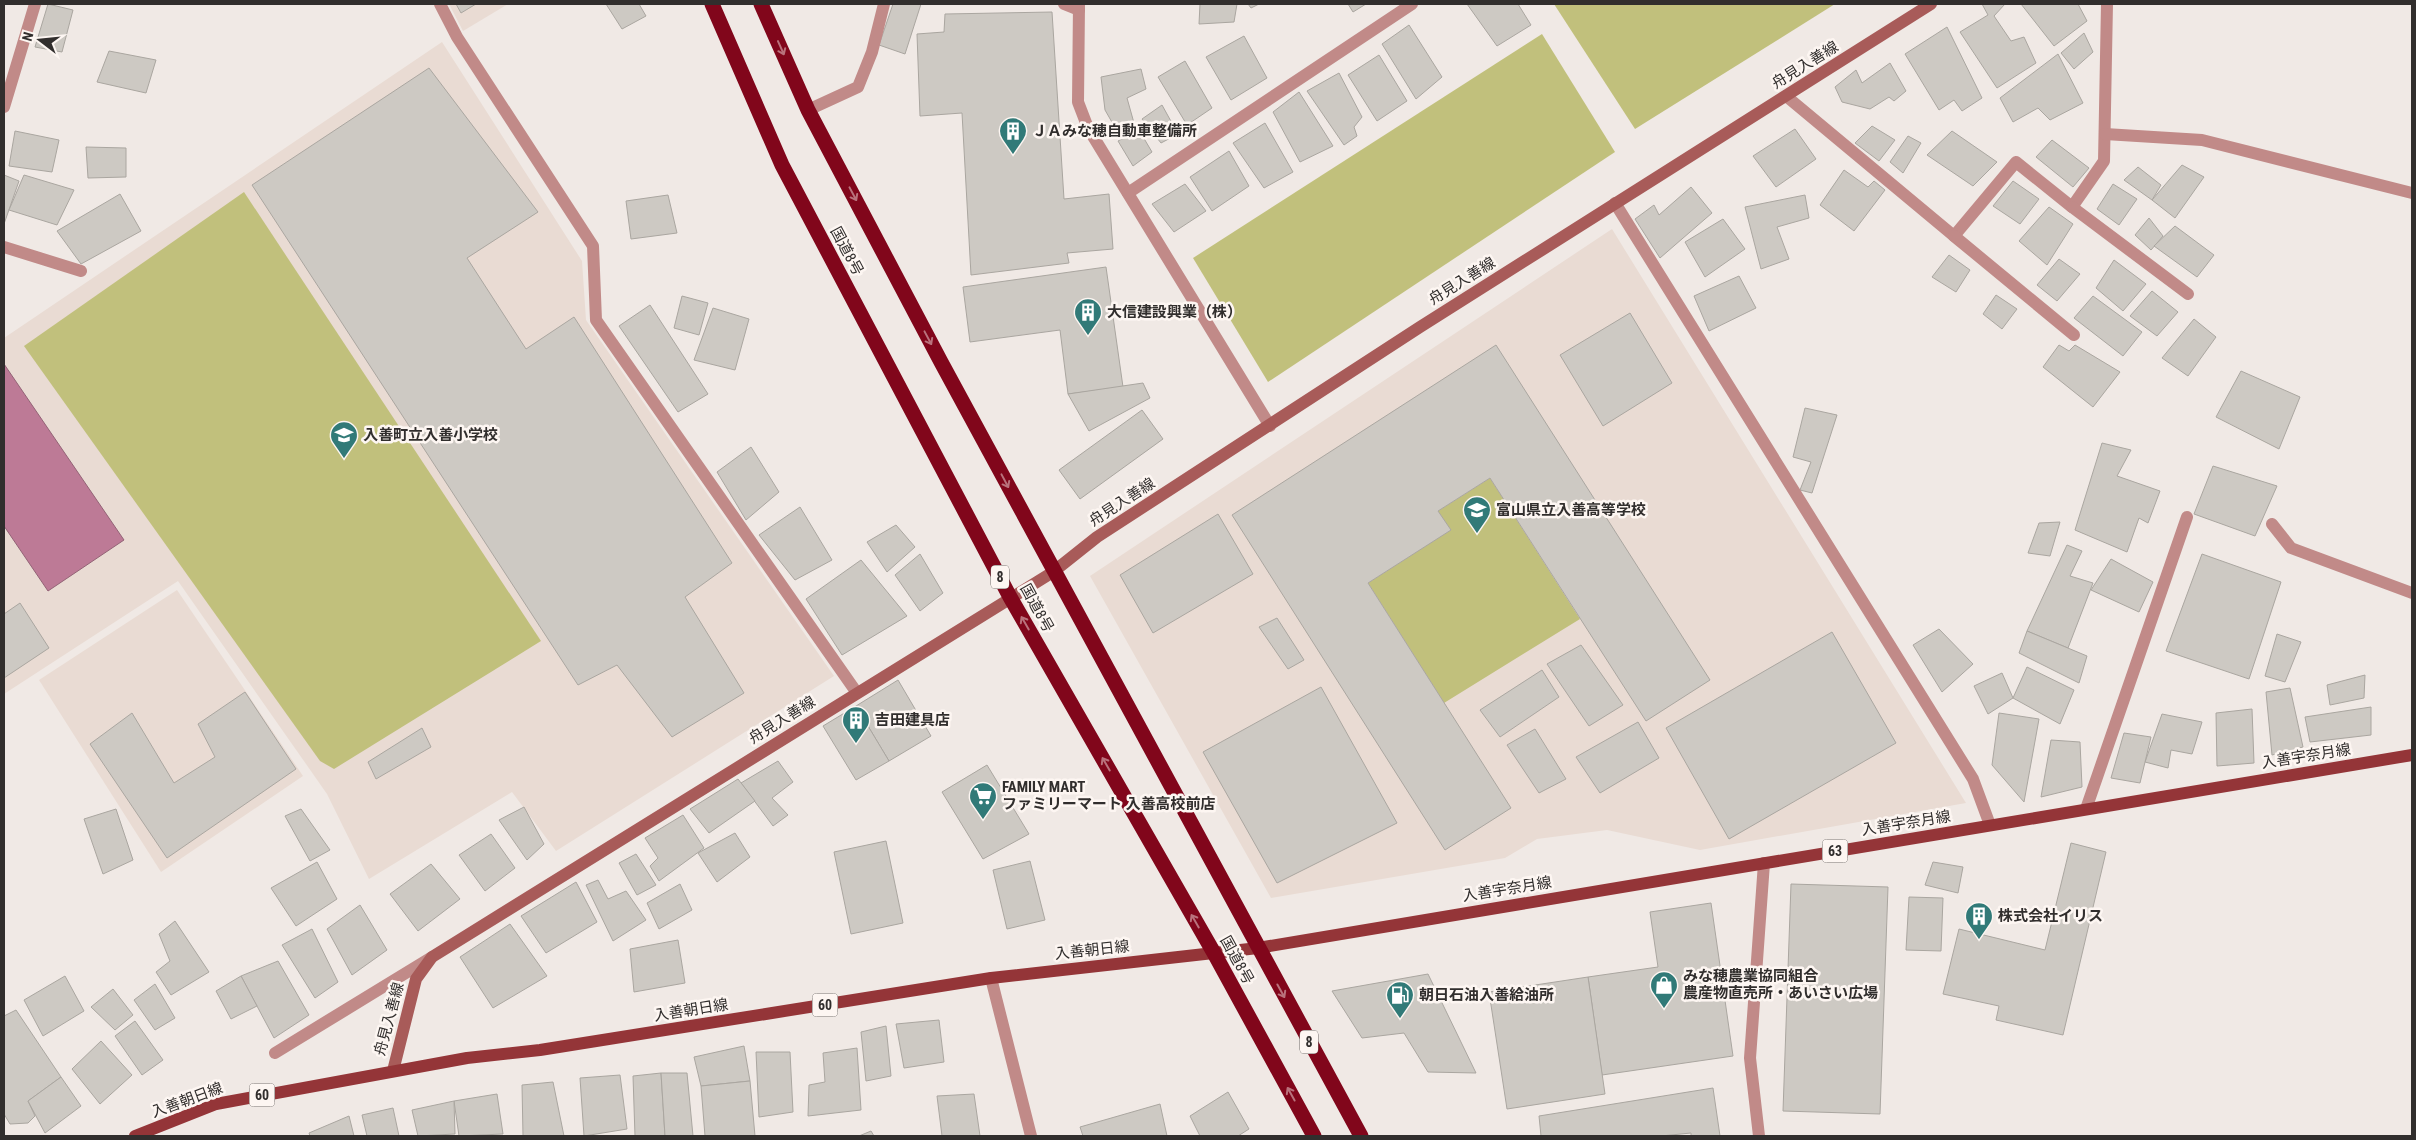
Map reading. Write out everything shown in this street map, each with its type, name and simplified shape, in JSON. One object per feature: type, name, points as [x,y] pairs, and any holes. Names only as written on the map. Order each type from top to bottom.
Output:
[{"type":"highway","name":"国道8号","points":[[712,4],[782,165],[1010,597],[1214,953],[1314,1136]]},
{"type":"highway","name":"国道8号","points":[[761,4],[808,110],[1053,572],[1362,1136]]},
{"type":"main road","name":"舟見入善線","points":[[392,1071],[416,979],[432,957],[1053,572],[1097,537],[1428,322],[1931,4]]},
{"type":"main road","name":"入善宇奈月線","points":[[1258,948],[2412,755]]},
{"type":"main road","name":"入善朝日線","points":[[136,1136],[216,1104],[467,1058],[540,1050],[991,978],[1258,948]]},
{"type":"street","points":[[4,107],[35,4]]},
{"type":"street","points":[[440,4],[457,37],[593,246],[596,320],[857,693]]},
{"type":"street","points":[[808,110],[858,87],[872,52],[884,4]]},
{"type":"street","points":[[1064,4],[1079,7],[1078,102],[1088,128],[1270,426]]},
{"type":"street","points":[[1128,194],[1412,4]]},
{"type":"street","points":[[2072,207],[2104,161],[2107,4]]},
{"type":"street","points":[[1786,96],[2074,336]]},
{"type":"street","points":[[2105,134],[2202,140],[2412,193]]},
{"type":"street","points":[[1954,236],[2016,162],[2072,207],[2188,294]]},
{"type":"street","points":[[1615,204],[1973,779],[1990,825]]},
{"type":"street","points":[[4,247],[81,271]]},
{"type":"street","points":[[2086,809],[2187,517]]},
{"type":"street","points":[[2272,524],[2291,548],[2412,593]]},
{"type":"street","points":[[1759,1136],[1750,1058],[1764,863]]},
{"type":"street","points":[[275,1053],[432,957]]},
{"type":"street","points":[[991,978],[1029,1135]]},
{"type":"shaded area","points":[[449,4],[508,4],[463,31]]},
{"type":"shaded area","points":[[1554,4],[1835,4],[1635,129]]},
{"type":"shaded area","points":[[1542,34],[1615,152],[1268,382],[1193,258]]},
{"type":"shaded area","name":"入善町立入善小学校","points":[[442,42],[582,261],[586,320],[834,676],[556,851],[512,792],[369,879],[327,794],[178,581],[4,694],[4,338]]},
{"type":"shaded area","points":[[244,192],[541,641],[334,769],[320,761],[24,346]]},
{"type":"shaded area","name":"富山県立入善高等学校","points":[[1612,229],[1966,803],[1700,850],[1607,830],[1537,839],[1505,858],[1271,898],[1090,576]]},
{"type":"shaded area","points":[[4,364],[124,540],[48,591],[4,526]]},
{"type":"shaded area","points":[[1490,478],[1580,619],[1444,703],[1368,583],[1450,530],[1438,511]]},
{"type":"shaded area","points":[[177,590],[303,776],[161,872],[39,680]]},
{"type":"building","points":[[48,4],[73,10],[62,52],[35,47]]},
{"type":"building","points":[[456,4],[476,4],[461,13]]},
{"type":"building","points":[[606,4],[639,4],[646,16],[622,29]]},
{"type":"building","points":[[893,4],[921,4],[905,54],[879,45]]},
{"type":"building","points":[[1200,4],[1237,4],[1234,22],[1199,24]]},
{"type":"building","points":[[1248,4],[1259,4],[1251,8]]},
{"type":"building","points":[[1348,4],[1366,4],[1353,12]]},
{"type":"building","points":[[1467,4],[1518,4],[1531,25],[1497,46]]},
{"type":"building","points":[[1982,4],[2005,4],[1994,16],[2011,41],[2024,37],[2036,63],[1997,88],[1960,32],[1988,15]]},
{"type":"building","points":[[2021,4],[2078,4],[2087,21],[2054,46]]},
{"type":"building","name":"ＪＡみな穂自動車整備所","points":[[1052,12],[1064,199],[1109,194],[1113,249],[1067,253],[1069,263],[971,275],[962,113],[920,116],[917,34],[944,32],[945,14]]},
{"type":"building","points":[[1409,25],[1442,77],[1416,99],[1382,44]]},
{"type":"building","points":[[1947,27],[1982,98],[1962,111],[1954,100],[1939,110],[1905,54]]},
{"type":"building","points":[[2084,33],[2093,52],[2074,69],[2061,53]]},
{"type":"building","points":[[1244,36],[1267,78],[1231,100],[1206,57]]},
{"type":"building","points":[[109,51],[156,60],[146,93],[97,82]]},
{"type":"building","points":[[2058,54],[2083,103],[2050,120],[2038,108],[2013,122],[2000,98]]},
{"type":"building","points":[[1379,55],[1407,101],[1377,121],[1348,75]]},
{"type":"building","points":[[1185,61],[1212,108],[1187,125],[1158,77]]},
{"type":"building","points":[[1890,63],[1906,91],[1894,101],[1889,97],[1870,109],[1842,102],[1835,87],[1856,70],[1862,83]]},
{"type":"building","points":[[429,68],[538,212],[467,258],[526,349],[574,317],[732,563],[685,597],[744,693],[672,737],[617,665],[578,685],[252,185]]},
{"type":"building","points":[[1141,69],[1146,89],[1127,98],[1134,123],[1117,131],[1105,110],[1101,77]]},
{"type":"building","points":[[1339,73],[1362,117],[1354,127],[1357,136],[1344,145],[1307,91]]},
{"type":"building","points":[[1299,92],[1333,146],[1300,162],[1273,112]]},
{"type":"building","points":[[1162,105],[1178,134],[1161,143],[1142,119]]},
{"type":"building","points":[[1265,123],[1293,172],[1264,188],[1233,143]]},
{"type":"building","points":[[1872,126],[1895,140],[1879,161],[1855,143]]},
{"type":"building","points":[[1795,129],[1816,159],[1776,187],[1753,156]]},
{"type":"building","points":[[1139,130],[1152,152],[1133,166],[1118,141]]},
{"type":"building","points":[[15,131],[59,140],[52,172],[9,166]]},
{"type":"building","points":[[1952,131],[1997,162],[1973,186],[1927,155]]},
{"type":"building","points":[[1908,136],[1921,143],[1903,173],[1890,162]]},
{"type":"building","points":[[2052,140],[2089,168],[2073,187],[2036,157]]},
{"type":"building","points":[[86,147],[126,148],[126,177],[88,178]]},
{"type":"building","points":[[1229,151],[1249,186],[1212,211],[1190,177]]},
{"type":"building","points":[[2182,165],[2204,177],[2175,218],[2152,200]]},
{"type":"building","points":[[2138,167],[2161,185],[2152,200],[2124,180]]},
{"type":"building","points":[[1844,170],[1868,187],[1874,181],[1885,190],[1854,231],[1820,205]]},
{"type":"building","points":[[4,175],[19,181],[4,224]]},
{"type":"building","points":[[24,175],[74,190],[57,225],[9,210]]},
{"type":"building","points":[[2013,181],[2039,199],[2020,224],[1993,206]]},
{"type":"building","points":[[1185,184],[1206,211],[1174,232],[1152,204]]},
{"type":"building","points":[[2113,184],[2137,199],[2119,225],[2097,209]]},
{"type":"building","points":[[1691,187],[1712,213],[1660,258],[1635,219],[1654,205],[1659,215]]},
{"type":"building","points":[[120,194],[141,231],[81,264],[57,231]]},
{"type":"building","points":[[668,195],[677,233],[631,239],[626,201]]},
{"type":"building","points":[[1805,195],[1809,218],[1777,227],[1789,259],[1761,269],[1745,207]]},
{"type":"building","points":[[2049,207],[2073,224],[2047,265],[2019,241]]},
{"type":"building","points":[[2149,218],[2163,236],[2151,250],[2135,235]]},
{"type":"building","points":[[1723,219],[1745,249],[1705,277],[1685,242]]},
{"type":"building","points":[[2175,226],[2214,255],[2197,277],[2154,246]]},
{"type":"building","points":[[1949,255],[1970,270],[1956,292],[1932,277]]},
{"type":"building","points":[[2059,259],[2080,274],[2057,301],[2037,285]]},
{"type":"building","points":[[2114,260],[2146,284],[2123,311],[2096,288]]},
{"type":"building","name":"大信建設興業（株）","points":[[1106,267],[1123,387],[1068,394],[1060,330],[970,342],[963,287]]},
{"type":"building","points":[[1739,276],[1756,308],[1709,331],[1694,296]]},
{"type":"building","points":[[2152,291],[2178,312],[2157,336],[2130,316]]},
{"type":"building","points":[[1996,295],[2017,309],[2002,329],[1983,314]]},
{"type":"building","points":[[682,296],[708,303],[699,335],[674,328]]},
{"type":"building","points":[[2093,296],[2142,332],[2123,356],[2074,318]]},
{"type":"building","points":[[650,305],[708,394],[678,412],[619,326]]},
{"type":"building","points":[[713,308],[749,319],[735,370],[694,360]]},
{"type":"building","points":[[1630,313],[1672,383],[1603,426],[1560,355]]},
{"type":"building","points":[[2194,319],[2216,337],[2188,376],[2162,358]]},
{"type":"building","points":[[1496,345],[1710,680],[1646,721],[1490,478],[1438,511],[1451,530],[1368,583],[1511,808],[1445,850],[1232,515]]},
{"type":"building","points":[[2059,345],[2069,351],[2075,345],[2120,372],[2093,407],[2043,367]]},
{"type":"building","points":[[2241,371],[2300,397],[2279,449],[2216,417]]},
{"type":"building","points":[[1143,383],[1150,398],[1089,431],[1068,394]]},
{"type":"building","points":[[1805,408],[1837,415],[1812,493],[1800,490],[1811,462],[1793,457]]},
{"type":"building","points":[[1142,410],[1163,439],[1080,499],[1059,470]]},
{"type":"building","points":[[2102,443],[2131,450],[2117,476],[2160,491],[2148,523],[2139,518],[2127,552],[2075,530]]},
{"type":"building","points":[[751,447],[779,492],[746,520],[717,472]]},
{"type":"building","points":[[2213,466],[2277,486],[2255,536],[2194,514]]},
{"type":"building","points":[[800,507],[832,560],[795,580],[759,535]]},
{"type":"building","points":[[1218,514],[1253,574],[1153,633],[1120,575]]},
{"type":"building","points":[[2060,522],[2050,556],[2028,553],[2039,523]]},
{"type":"building","points":[[896,525],[915,547],[887,572],[867,542]]},
{"type":"building","points":[[2067,545],[2082,551],[2070,576],[2093,583],[2068,648],[2027,631]]},
{"type":"building","points":[[920,554],[943,593],[920,611],[895,575]]},
{"type":"building","points":[[2202,554],[2281,582],[2249,679],[2166,651]]},
{"type":"building","points":[[2111,559],[2153,582],[2139,612],[2091,590]]},
{"type":"building","points":[[861,560],[907,616],[842,655],[806,599]]},
{"type":"building","points":[[20,603],[49,648],[4,678],[4,614]]},
{"type":"building","points":[[1277,618],[1304,660],[1288,669],[1259,627]]},
{"type":"building","points":[[1939,629],[1973,664],[1942,692],[1913,645]]},
{"type":"building","points":[[2027,631],[2087,656],[2079,683],[2019,653]]},
{"type":"building","points":[[1832,632],[1896,743],[1729,839],[1666,728]]},
{"type":"building","points":[[2277,634],[2301,642],[2285,682],[2265,676]]},
{"type":"building","points":[[1581,645],[1623,705],[1589,726],[1547,664]]},
{"type":"building","points":[[2027,667],[2074,690],[2060,724],[2013,698]]},
{"type":"building","points":[[1542,670],[1559,697],[1500,737],[1480,710]]},
{"type":"building","points":[[2002,673],[2013,698],[1988,714],[1974,686]]},
{"type":"building","points":[[2365,675],[2364,698],[2330,705],[2327,685]]},
{"type":"building","points":[[898,680],[931,736],[889,761],[856,706]]},
{"type":"building","points":[[1321,687],[1397,823],[1277,883],[1203,752]]},
{"type":"building","points":[[2290,688],[2303,747],[2272,755],[2266,692]]},
{"type":"building","points":[[245,692],[296,769],[167,858],[90,744],[132,713],[174,783],[215,757],[198,724]]},
{"type":"building","name":"吉田建具店","points":[[856,706],[889,761],[856,780],[823,726]]},
{"type":"building","points":[[2371,707],[2371,735],[2310,742],[2305,717]]},
{"type":"building","points":[[2252,709],[2254,763],[2217,766],[2216,713]]},
{"type":"building","points":[[1999,713],[2039,719],[2024,802],[1992,765]]},
{"type":"building","points":[[2162,714],[2202,722],[2192,754],[2171,750],[2168,768],[2145,762]]},
{"type":"building","points":[[1638,722],[1659,758],[1600,793],[1576,757]]},
{"type":"building","points":[[422,728],[431,747],[376,779],[368,762]]},
{"type":"building","points":[[1535,729],[1566,779],[1539,793],[1507,745]]},
{"type":"building","points":[[2124,733],[2151,737],[2140,783],[2111,778]]},
{"type":"building","points":[[2051,740],[2080,742],[2082,787],[2041,797]]},
{"type":"building","points":[[778,761],[793,782],[772,798],[788,815],[773,826],[741,783]]},
{"type":"building","points":[[987,765],[1029,834],[983,859],[942,792]]},
{"type":"building","points":[[738,779],[755,801],[709,833],[690,809]]},
{"type":"building","points":[[524,807],[544,844],[527,860],[499,820]]},
{"type":"building","points":[[116,809],[133,860],[103,874],[84,819]]},
{"type":"building","points":[[301,809],[330,850],[310,861],[285,816]]},
{"type":"building","points":[[683,815],[704,848],[659,881],[650,866],[658,858],[645,838]]},
{"type":"building","points":[[735,833],[750,857],[717,882],[698,853]]},
{"type":"building","points":[[491,834],[515,868],[485,891],[459,855]]},
{"type":"building","points":[[886,841],[903,923],[851,934],[834,852]]},
{"type":"building","name":"株式会社イリス","points":[[2071,843],[2106,852],[2063,1035],[1996,1020],[1999,1006],[1943,994],[1959,929],[2045,950]]},
{"type":"building","points":[[636,854],[656,885],[637,895],[619,863]]},
{"type":"building","points":[[1030,861],[1045,920],[1007,929],[993,870]]},
{"type":"building","points":[[317,862],[337,899],[296,926],[271,888]]},
{"type":"building","points":[[1933,862],[1963,867],[1958,893],[1925,885]]},
{"type":"building","points":[[431,864],[460,899],[418,931],[390,894]]},
{"type":"building","points":[[598,880],[608,899],[626,891],[646,920],[613,941],[586,885]]},
{"type":"building","points":[[576,882],[597,922],[546,953],[521,916]]},
{"type":"building","points":[[680,884],[692,910],[659,929],[647,903]]},
{"type":"building","points":[[1791,884],[1888,887],[1880,1114],[1783,1111]]},
{"type":"building","points":[[1909,897],[1943,898],[1941,951],[1906,950]]},
{"type":"building","points":[[1711,903],[1733,1056],[1602,1075],[1588,977],[1658,967],[1650,912]]},
{"type":"building","points":[[360,905],[387,950],[352,975],[327,929]]},
{"type":"building","points":[[175,921],[209,972],[171,995],[156,972],[170,961],[159,934]]},
{"type":"building","points":[[510,924],[547,976],[493,1008],[460,957]]},
{"type":"building","points":[[312,929],[338,982],[315,998],[282,945]]},
{"type":"building","points":[[678,940],[685,983],[634,992],[630,949]]},
{"type":"building","points":[[278,961],[309,1015],[274,1038],[241,976]]},
{"type":"building","points":[[1428,974],[1476,1073],[1428,1072],[1404,1033],[1362,1038],[1332,991]]},
{"type":"building","points":[[65,976],[84,1011],[43,1036],[24,1000]]},
{"type":"building","points":[[241,976],[257,1006],[231,1019],[216,991]]},
{"type":"building","points":[[1588,977],[1605,1094],[1507,1109],[1489,992]]},
{"type":"building","points":[[155,984],[175,1018],[155,1030],[134,1000]]},
{"type":"building","points":[[113,989],[133,1015],[115,1030],[91,1007]]},
{"type":"building","points":[[16,1010],[61,1077],[28,1101],[35,1116],[28,1123],[10,1124],[4,1114],[4,1016]]},
{"type":"building","points":[[939,1020],[944,1062],[904,1068],[896,1024]]},
{"type":"building","points":[[135,1021],[163,1060],[142,1075],[115,1036]]},
{"type":"building","points":[[886,1026],[891,1076],[866,1081],[861,1032]]},
{"type":"building","points":[[101,1041],[132,1075],[100,1104],[72,1069]]},
{"type":"building","points":[[744,1046],[750,1081],[701,1086],[694,1057]]},
{"type":"building","points":[[857,1048],[861,1110],[808,1116],[809,1085],[825,1082],[823,1053]]},
{"type":"building","points":[[756,1052],[790,1052],[793,1112],[759,1117]]},
{"type":"building","points":[[661,1073],[665,1136],[635,1136],[633,1076]]},
{"type":"building","points":[[661,1073],[687,1073],[693,1136],[665,1136]]},
{"type":"building","points":[[620,1075],[627,1129],[584,1136],[580,1078]]},
{"type":"building","points":[[61,1077],[81,1106],[45,1133],[28,1101]]},
{"type":"building","points":[[750,1081],[755,1136],[705,1136],[701,1086]]},
{"type":"building","points":[[553,1082],[564,1136],[523,1136],[522,1085]]},
{"type":"building","points":[[1713,1088],[1720,1136],[1691,1136],[1691,1133],[1661,1136],[1541,1136],[1539,1116]]},
{"type":"building","points":[[1228,1092],[1249,1129],[1238,1136],[1200,1136],[1190,1116]]},
{"type":"building","points":[[497,1094],[503,1134],[459,1136],[454,1101]]},
{"type":"building","points":[[974,1094],[980,1136],[942,1136],[937,1096]]},
{"type":"building","points":[[454,1101],[455,1134],[418,1136],[412,1110]]},
{"type":"building","points":[[1160,1104],[1167,1136],[1083,1136],[1080,1127]]},
{"type":"building","points":[[393,1108],[399,1136],[367,1136],[362,1115]]},
{"type":"building","points":[[349,1116],[354,1136],[310,1136],[309,1133]]},
{"type":"building","points":[[871,1131],[874,1136],[859,1136]]},
{"type":"place","name":"ＪＡみな穂自動車整備所","points":[[1013,155]]},
{"type":"place","name":"大信建設興業（株）","points":[[1088,336]]},
{"type":"place","name":"入善町立入善小学校","points":[[344,459]]},
{"type":"place","name":"富山県立入善高等学校","points":[[1477,534]]},
{"type":"place","name":"吉田建具店","points":[[856,744]]},
{"type":"place","name":"FAMILY MART ファミリーマート 入善高校前店","points":[[983,820]]},
{"type":"place","name":"株式会社イリス","points":[[1979,940]]},
{"type":"place","name":"みな穂農業協同組合 農産物直売所・あいさい広場","points":[[1664,1009]]},
{"type":"place","name":"朝日石油入善給油所","points":[[1400,1019]]}]
